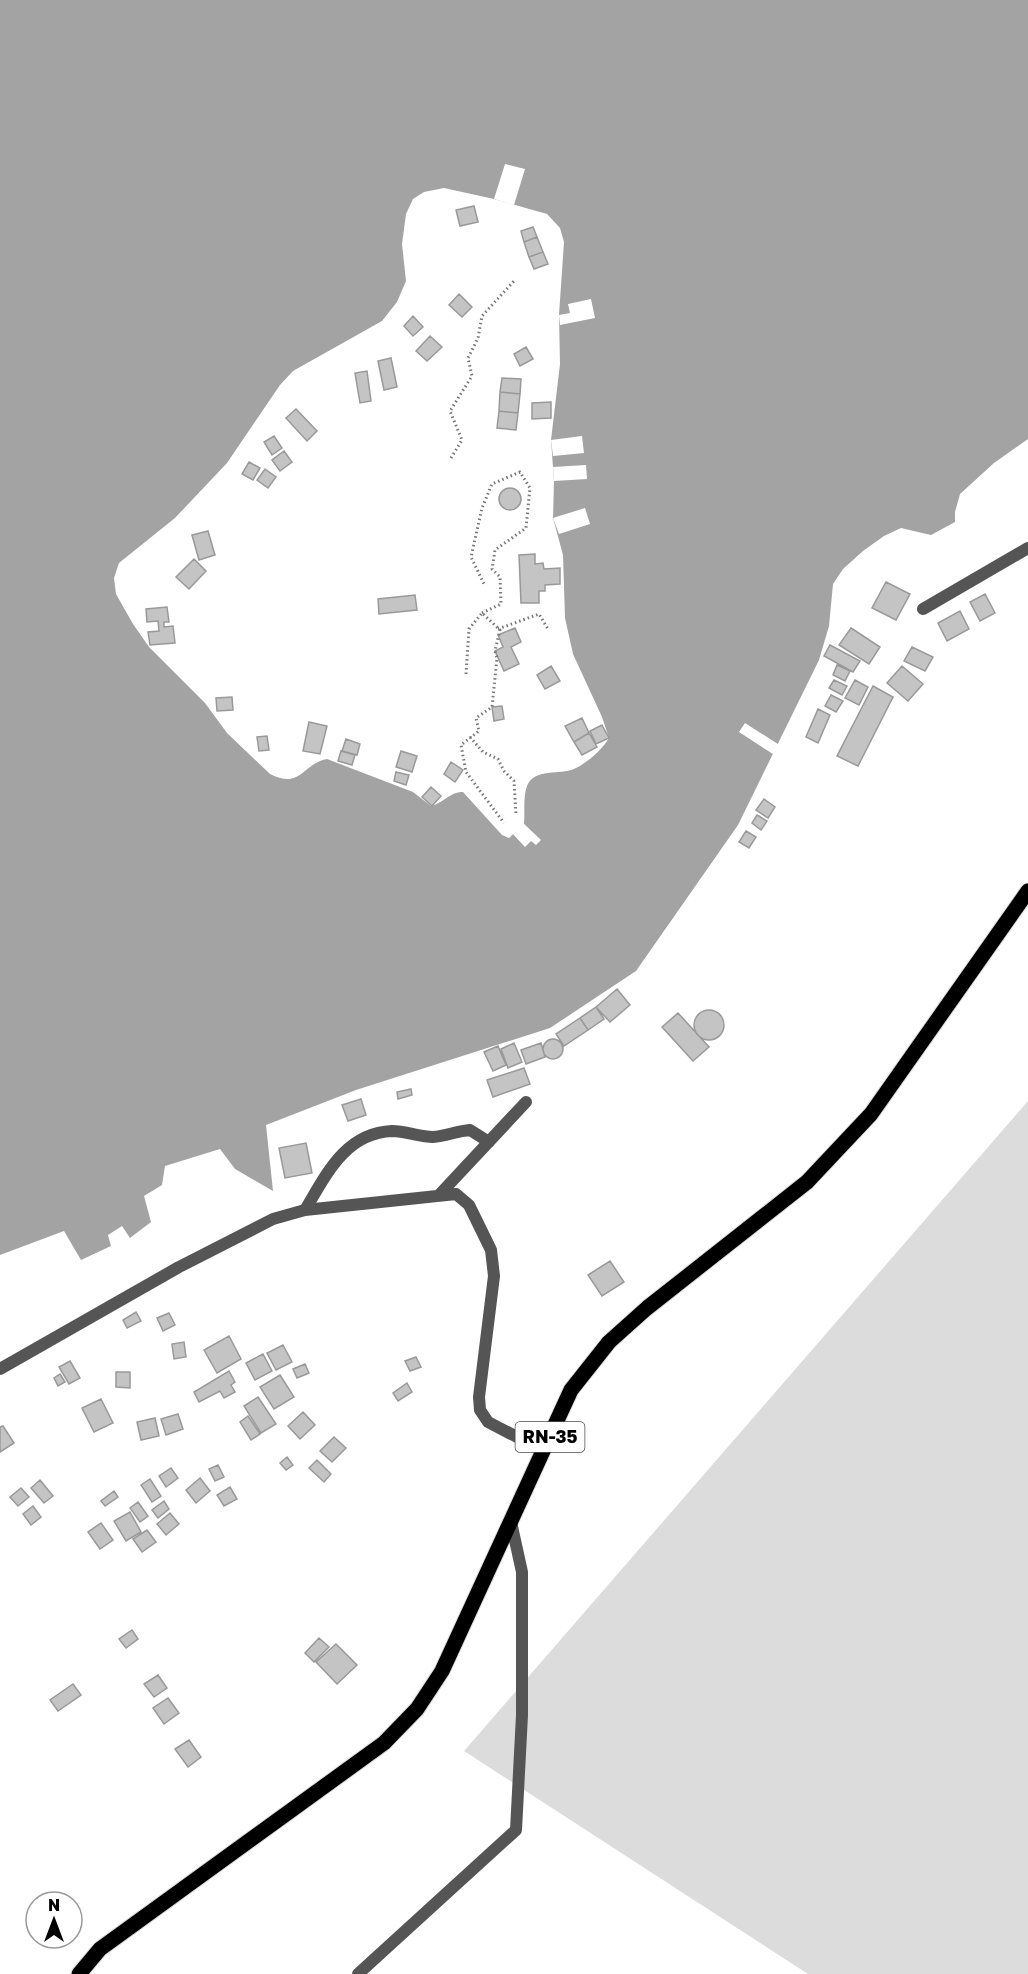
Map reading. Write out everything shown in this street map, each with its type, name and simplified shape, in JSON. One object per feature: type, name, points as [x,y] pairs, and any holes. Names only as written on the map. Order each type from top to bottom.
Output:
[{"type":"main road","name":"RN-35","points":[[80,1974],[100,1949],[384,1743],[417,1709],[442,1671],[571,1390],[609,1342],[647,1308],[807,1182],[871,1114],[1028,891]]},
{"type":"street","points":[[923,609],[1028,548]]},
{"type":"street","points":[[440,1194],[526,1101]]},
{"type":"street","points":[[305,1210],[329,1170],[343,1153],[358,1140],[375,1133],[394,1131],[430,1137],[470,1130],[489,1142]]},
{"type":"street","points":[[0,1369],[179,1267],[273,1219],[305,1210],[456,1194],[469,1204],[491,1250],[494,1276],[479,1397],[480,1410],[488,1422],[544,1451]]},
{"type":"street","points":[[358,1974],[516,1830],[522,1715],[522,1572],[511,1522]]},
{"type":"path","points":[[451,458],[462,440],[450,411],[472,376],[468,358],[478,338],[482,316],[514,281]]},
{"type":"path","points":[[466,674],[469,629],[482,614],[501,604],[500,577],[492,569],[495,550],[526,528],[530,488],[520,472],[492,483],[482,508],[471,557],[484,584]]},
{"type":"path","points":[[482,614],[500,630],[495,651],[497,658],[492,707],[476,718],[478,730],[461,745],[466,771],[504,823]]},
{"type":"path","points":[[498,629],[539,614],[548,629]]},
{"type":"path","points":[[470,737],[483,752],[498,759],[504,771],[514,781],[516,815]]},
{"type":"shaded area","points":[[0,0],[1028,0],[1028,439],[994,463],[960,494],[955,522],[931,535],[901,528],[884,536],[843,569],[833,584],[829,626],[819,660],[738,825],[636,971],[550,1028],[356,1090],[266,1125],[273,1191],[235,1169],[220,1149],[165,1166],[162,1185],[144,1196],[151,1222],[130,1238],[122,1226],[108,1235],[111,1246],[81,1260],[64,1231],[0,1255]],"holes":[[[444,188],[547,214],[560,228],[564,242],[559,315],[560,364],[551,440],[554,481],[553,518],[563,555],[565,618],[573,654],[602,717],[609,738],[589,760],[574,769],[541,774],[530,780],[525,795],[524,824],[509,838],[502,835],[463,792],[458,792],[431,806],[413,792],[327,759],[319,761],[301,774],[289,779],[270,774],[227,733],[205,703],[149,647],[116,594],[114,578],[119,563],[175,518],[227,463],[280,385],[293,371],[382,321],[397,302],[406,281],[402,244],[406,214],[413,199],[424,192]]]},
{"type":"shaded area","points":[[1028,1101],[1028,1974],[808,1974],[464,1751]]},
{"type":"pier","points":[[505,164],[525,169],[514,205],[494,199]]},
{"type":"pier","points":[[591,299],[595,318],[560,325],[559,315],[570,313],[568,304]]},
{"type":"pier","points":[[582,436],[584,453],[553,456],[551,440]]},
{"type":"pier","points":[[586,465],[587,479],[554,481],[553,467]]},
{"type":"pier","points":[[585,508],[590,524],[559,534],[553,518]]},
{"type":"pier","points":[[745,723],[781,746],[776,756],[739,732]]},
{"type":"pier","points":[[521,821],[541,840],[536,845],[531,841],[525,847],[512,833]]},
{"type":"building","points":[[474,206],[478,222],[460,226],[456,210]]},
{"type":"building","points":[[533,227],[537,237],[524,242],[521,231]]},
{"type":"building","points":[[537,237],[543,252],[529,257],[524,242]]},
{"type":"building","points":[[543,252],[548,264],[534,269],[529,257]]},
{"type":"building","points":[[459,294],[472,307],[462,317],[449,305]]},
{"type":"building","points":[[413,316],[423,327],[413,336],[404,326]]},
{"type":"building","points":[[430,336],[442,347],[427,361],[416,351]]},
{"type":"building","points":[[526,347],[533,359],[520,366],[514,354]]},
{"type":"building","points":[[391,358],[397,387],[384,390],[378,361]]},
{"type":"building","points":[[367,371],[371,401],[360,403],[355,373]]},
{"type":"building","points":[[502,378],[521,379],[520,394],[500,392]]},
{"type":"building","points":[[500,392],[520,394],[518,413],[499,411]]},
{"type":"building","points":[[551,402],[551,418],[532,419],[532,403]]},
{"type":"building","points":[[296,409],[317,431],[307,441],[286,418]]},
{"type":"building","points":[[499,411],[518,413],[516,430],[497,428]]},
{"type":"building","points":[[274,436],[282,448],[272,455],[264,442]]},
{"type":"building","points":[[284,451],[292,462],[280,471],[272,460]]},
{"type":"building","points":[[249,462],[260,468],[253,480],[242,474]]},
{"type":"building","points":[[265,469],[276,477],[268,488],[257,480]]},
{"type":"building","points":[[510,488],[518,491],[521,499],[518,507],[510,510],[502,507],[499,499],[502,491]]},
{"type":"building","points":[[208,531],[215,555],[199,560],[192,535]]},
{"type":"building","points":[[535,554],[535,564],[543,563],[544,569],[560,568],[560,584],[545,585],[545,591],[539,591],[539,603],[521,603],[519,555]]},
{"type":"building","points":[[194,559],[206,571],[189,589],[176,577]]},
{"type":"building","points":[[886,582],[910,594],[896,620],[872,608]]},
{"type":"building","points":[[985,594],[995,613],[980,621],[970,602]]},
{"type":"building","points":[[415,595],[417,610],[379,614],[378,599]]},
{"type":"building","points":[[167,607],[169,622],[164,622],[164,627],[173,626],[175,643],[150,645],[148,632],[159,631],[158,621],[147,622],[146,609]]},
{"type":"building","points":[[960,611],[969,629],[947,641],[938,623]]},
{"type":"building","points":[[515,628],[521,642],[511,647],[519,664],[504,671],[495,651],[503,647],[498,635]]},
{"type":"building","points":[[851,628],[880,647],[869,664],[839,645]]},
{"type":"building","points":[[830,645],[860,661],[853,672],[824,656]]},
{"type":"building","points":[[912,647],[933,657],[925,671],[904,661]]},
{"type":"building","points":[[837,665],[850,671],[845,681],[833,675]]},
{"type":"building","points":[[551,666],[560,681],[545,689],[537,675]]},
{"type":"building","points":[[902,666],[923,684],[908,701],[887,683]]},
{"type":"building","points":[[834,680],[847,686],[842,695],[829,688]]},
{"type":"building","points":[[855,680],[868,687],[859,705],[845,698]]},
{"type":"building","points":[[873,686],[893,697],[858,766],[837,756]]},
{"type":"building","points":[[831,695],[843,701],[836,712],[825,706]]},
{"type":"building","points":[[232,697],[233,710],[217,711],[216,698]]},
{"type":"building","points":[[502,706],[504,719],[494,721],[492,707]]},
{"type":"building","points":[[818,709],[830,715],[818,743],[806,737]]},
{"type":"building","points":[[582,718],[589,733],[574,742],[565,726]]},
{"type":"building","points":[[309,722],[327,726],[320,754],[303,751]]},
{"type":"building","points":[[602,725],[609,738],[596,744],[590,731]]},
{"type":"building","points":[[589,733],[597,747],[582,755],[574,742]]},
{"type":"building","points":[[267,736],[269,750],[259,751],[257,737]]},
{"type":"building","points":[[346,739],[360,744],[357,755],[342,751]]},
{"type":"building","points":[[341,751],[355,755],[352,765],[338,761]]},
{"type":"building","points":[[401,751],[417,756],[412,772],[396,767]]},
{"type":"building","points":[[451,762],[463,770],[455,782],[444,774]]},
{"type":"building","points":[[396,772],[409,775],[406,785],[394,781]]},
{"type":"building","points":[[431,787],[441,796],[432,806],[422,797]]},
{"type":"building","points":[[764,799],[775,807],[768,818],[756,810]]},
{"type":"building","points":[[757,815],[767,821],[761,830],[752,823]]},
{"type":"building","points":[[746,831],[756,837],[749,848],[739,842]]},
{"type":"building","points":[[617,989],[630,1005],[610,1022],[596,1007]]},
{"type":"building","points":[[596,1007],[604,1019],[588,1030],[580,1018]]},
{"type":"building","points":[[709,1010],[720,1014],[724,1025],[720,1036],[709,1040],[698,1036],[694,1025],[698,1014]]},
{"type":"building","points":[[678,1013],[709,1047],[693,1061],[662,1027]]},
{"type":"building","points":[[580,1018],[588,1030],[564,1046],[556,1034]]},
{"type":"building","points":[[553,1039],[560,1042],[563,1049],[560,1056],[553,1059],[546,1056],[543,1049],[546,1042]]},
{"type":"building","points":[[514,1043],[522,1062],[508,1068],[501,1049]]},
{"type":"building","points":[[541,1043],[545,1057],[526,1064],[521,1050]]},
{"type":"building","points":[[498,1046],[506,1065],[493,1071],[484,1052]]},
{"type":"building","points":[[524,1068],[530,1084],[493,1097],[487,1080]]},
{"type":"building","points":[[411,1089],[412,1095],[398,1099],[397,1092]]},
{"type":"building","points":[[361,1099],[366,1115],[348,1121],[342,1105]]},
{"type":"building","points":[[306,1143],[312,1173],[285,1178],[279,1148]]},
{"type":"building","points":[[610,1261],[624,1282],[602,1296],[588,1275]]},
{"type":"building","points":[[136,1312],[141,1321],[127,1328],[123,1320]]},
{"type":"building","points":[[169,1313],[175,1325],[163,1331],[157,1318]]},
{"type":"building","points":[[229,1336],[241,1359],[217,1373],[204,1350]]},
{"type":"building","points":[[184,1342],[186,1357],[174,1359],[172,1344]]},
{"type":"building","points":[[283,1345],[292,1362],[276,1370],[267,1353]]},
{"type":"building","points":[[263,1354],[272,1371],[255,1380],[246,1363]]},
{"type":"building","points":[[416,1357],[421,1367],[410,1371],[405,1361]]},
{"type":"building","points":[[70,1361],[80,1378],[69,1384],[59,1367]]},
{"type":"building","points":[[305,1364],[309,1373],[297,1378],[293,1369]]},
{"type":"building","points":[[229,1371],[235,1382],[231,1385],[235,1392],[224,1398],[220,1391],[199,1402],[194,1392]]},
{"type":"building","points":[[116,1372],[130,1372],[130,1388],[116,1387]]},
{"type":"building","points":[[60,1374],[65,1382],[58,1386],[54,1378]]},
{"type":"building","points":[[280,1375],[294,1397],[274,1409],[260,1387]]},
{"type":"building","points":[[407,1383],[412,1392],[398,1401],[393,1393]]},
{"type":"building","points":[[258,1397],[276,1424],[261,1433],[244,1406]]},
{"type":"building","points":[[101,1399],[113,1423],[94,1432],[82,1408]]},
{"type":"building","points":[[303,1412],[315,1425],[300,1439],[288,1426]]},
{"type":"building","points":[[178,1414],[183,1429],[166,1435],[161,1419]]},
{"type":"building","points":[[248,1416],[260,1434],[251,1440],[240,1422]]},
{"type":"building","points":[[155,1418],[159,1436],[141,1440],[137,1422]]},
{"type":"building","points":[[3,1426],[14,1443],[0,1452],[0,1427]]},
{"type":"building","points":[[334,1437],[346,1448],[332,1462],[320,1451]]},
{"type":"building","points":[[287,1457],[293,1465],[286,1470],[280,1463]]},
{"type":"building","points":[[317,1460],[331,1474],[324,1482],[309,1468]]},
{"type":"building","points":[[218,1465],[224,1477],[215,1481],[209,1469]]},
{"type":"building","points":[[171,1468],[178,1478],[166,1487],[159,1476]]},
{"type":"building","points":[[200,1478],[210,1491],[196,1503],[186,1490]]},
{"type":"building","points":[[150,1479],[161,1496],[152,1502],[141,1485]]},
{"type":"building","points":[[40,1480],[53,1496],[44,1503],[31,1488]]},
{"type":"building","points":[[230,1487],[237,1499],[224,1506],[217,1495]]},
{"type":"building","points":[[21,1488],[29,1497],[18,1506],[10,1497]]},
{"type":"building","points":[[114,1491],[118,1497],[105,1506],[101,1501]]},
{"type":"building","points":[[164,1501],[169,1509],[158,1518],[152,1510]]},
{"type":"building","points":[[138,1502],[148,1516],[140,1522],[130,1508]]},
{"type":"building","points":[[33,1506],[41,1517],[31,1525],[23,1514]]},
{"type":"building","points":[[130,1512],[141,1532],[126,1541],[114,1521]]},
{"type":"building","points":[[170,1513],[179,1524],[166,1535],[157,1524]]},
{"type":"building","points":[[101,1523],[113,1540],[100,1549],[88,1532]]},
{"type":"building","points":[[147,1530],[156,1542],[142,1552],[133,1539]]},
{"type":"building","points":[[132,1630],[138,1639],[126,1648],[119,1639]]},
{"type":"building","points":[[319,1638],[329,1647],[314,1662],[305,1653]]},
{"type":"building","points":[[336,1644],[357,1665],[337,1684],[316,1662]]},
{"type":"building","points":[[158,1675],[167,1688],[154,1697],[144,1684]]},
{"type":"building","points":[[73,1684],[81,1695],[58,1711],[50,1700]]},
{"type":"building","points":[[168,1698],[179,1713],[164,1724],[153,1708]]},
{"type":"building","points":[[189,1740],[201,1757],[188,1767],[175,1749]]}]
